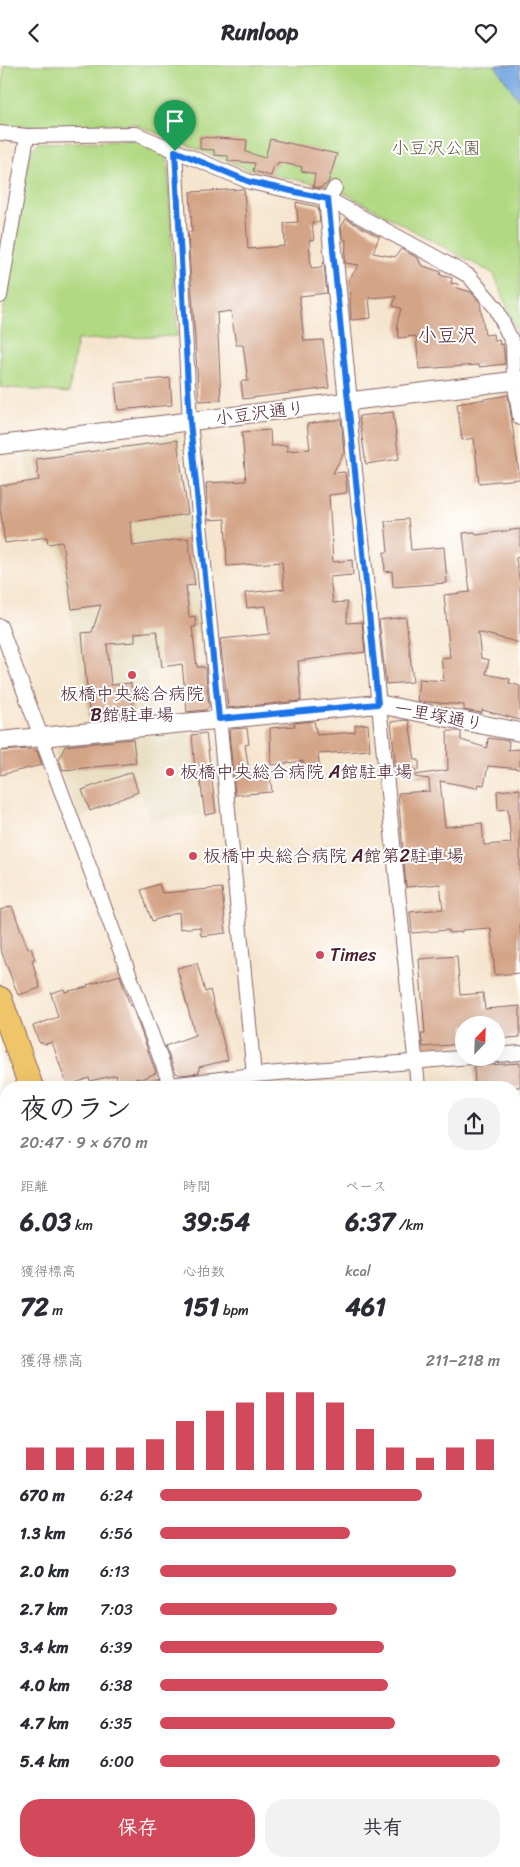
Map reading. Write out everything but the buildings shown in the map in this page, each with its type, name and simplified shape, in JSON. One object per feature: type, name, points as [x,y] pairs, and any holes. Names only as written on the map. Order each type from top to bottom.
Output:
[{"type":"highway","points":[[0,999],[28,1081]]},
{"type":"highway","points":[[0,1049],[11,1081]]},
{"type":"street","points":[[0,133],[27,136],[136,134],[250,182],[332,194],[469,276],[496,308],[513,344],[520,418]]},
{"type":"street","points":[[0,296],[27,136]]},
{"type":"street","points":[[175,151],[190,422],[254,1075]]},
{"type":"street","points":[[332,194],[348,402],[417,1081]]},
{"type":"street","name":"小豆沢通り","points":[[0,445],[517,380]]},
{"type":"street","points":[[0,626],[168,1081]]},
{"type":"street","name":"一里塚通り","points":[[0,741],[378,704],[520,732]]},
{"type":"street","points":[[505,1054],[520,1053]]},
{"type":"street","points":[[212,1081],[254,1075],[455,1059]]},
{"type":"shaded area","points":[[179,436],[203,632],[157,639],[161,668],[147,671],[152,718],[102,723],[103,740],[190,731],[201,815],[151,820],[141,795],[79,818],[55,754],[59,745],[97,741],[96,724],[89,724],[58,548],[38,539],[24,452]]},
{"type":"green space","name":"小豆沢公園","points":[[4,65],[520,65],[520,339],[494,274],[335,188],[247,169],[135,124],[0,127]]},
{"type":"green space","points":[[134,141],[167,155],[177,336],[77,340],[69,393],[0,387],[0,332],[30,153],[38,143]]},
{"type":"water","points":[[495,65],[520,65],[520,102]]},
{"type":"place","name":"板橋中央総合病院 B館駐車場","points":[[132,675]]},
{"type":"place","name":"板橋中央総合病院 A館駐車場","points":[[170,772]]},
{"type":"place","name":"板橋中央総合病院 A館第2駐車場","points":[[193,856]]},
{"type":"place","name":"Times","points":[[320,955]]},
{"type":"district","name":"小豆沢","points":[[447,335]]},
{"type":"route","points":[[175,151],[250,182],[328,199],[378,704],[219,719],[190,422],[175,151]]}]
